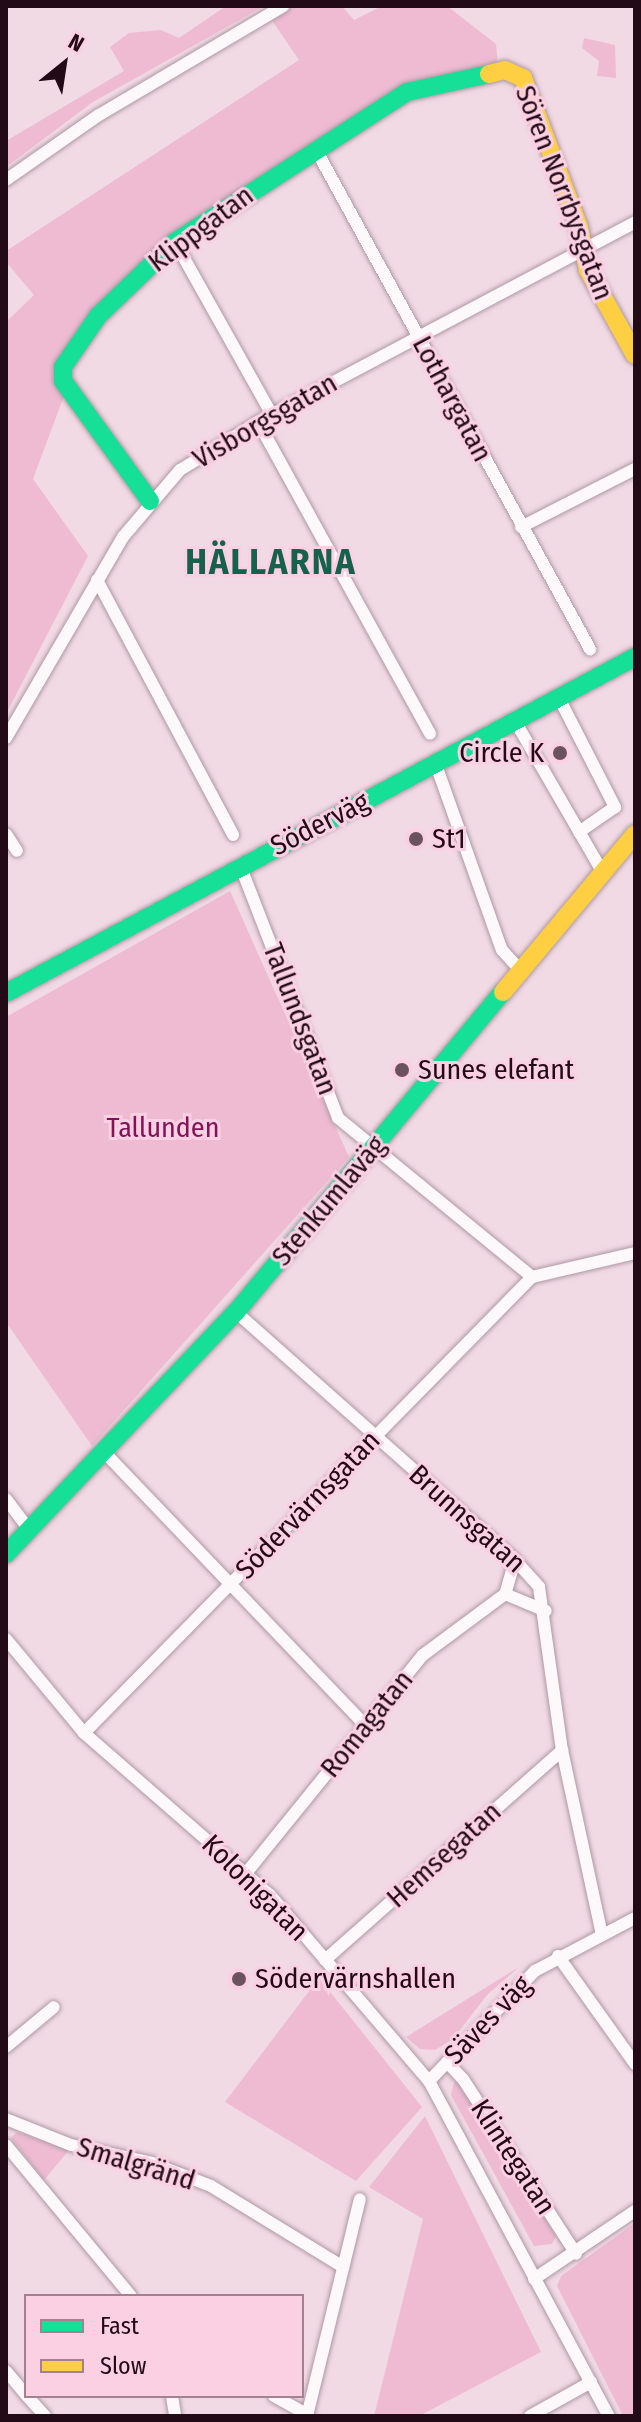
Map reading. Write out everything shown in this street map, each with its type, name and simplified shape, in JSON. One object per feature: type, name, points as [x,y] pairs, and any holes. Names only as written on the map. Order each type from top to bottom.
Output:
[{"type":"street","points":[[6,180],[99,115],[283,6]]},
{"type":"street","name":"Klippgatan","points":[[150,501],[63,381],[63,367],[98,316],[175,242],[315,148],[407,92],[469,75],[516,73]]},
{"type":"street","name":"Sören Norrbysgatan","points":[[516,73],[523,78],[579,227],[581,249],[635,355]]},
{"type":"street","name":"Lothargatan","points":[[315,148],[590,649]]},
{"type":"street","name":"Visborgsgatan","points":[[6,738],[97,580],[150,501],[180,470],[258,422],[635,222]]},
{"type":"street","points":[[175,242],[272,415]]},
{"type":"street","points":[[258,422],[430,734]]},
{"type":"street","points":[[521,527],[635,469]]},
{"type":"street","points":[[97,580],[233,835]]},
{"type":"street","name":"Söderväg","points":[[6,993],[240,865],[436,765],[635,657]]},
{"type":"street","points":[[559,698],[615,807],[579,832]]},
{"type":"street","points":[[515,721],[603,873]]},
{"type":"street","points":[[436,765],[502,950],[522,972]]},
{"type":"street","points":[[6,834],[17,851]]},
{"type":"street","name":"Stenkumlaväg","points":[[6,1554],[106,1454],[236,1312],[635,834]]},
{"type":"street","name":"Tallundsgatan","points":[[240,865],[338,1118],[532,1277]]},
{"type":"street","points":[[532,1277],[635,1253]]},
{"type":"street","name":"Södervärnsgatan","points":[[84,1733],[532,1277]]},
{"type":"street","name":"Brunnsgatan","points":[[236,1312],[515,1560],[539,1587],[546,1611],[562,1750],[602,1935]]},
{"type":"street","points":[[106,1454],[366,1726]]},
{"type":"street","points":[[6,1499],[29,1529]]},
{"type":"street","points":[[515,1560],[505,1594],[546,1611]]},
{"type":"street","name":"Romagatan","points":[[247,1872],[423,1655],[505,1594]]},
{"type":"street","name":"Kolonigatan","points":[[6,1639],[84,1733],[247,1872],[429,2081],[609,2416]]},
{"type":"street","name":"Hemsegatan","points":[[325,1960],[562,1750]]},
{"type":"street","name":"Säves väg","points":[[429,2081],[509,1993],[558,1956],[635,1918]]},
{"type":"street","points":[[558,1956],[635,2064]]},
{"type":"street","points":[[6,2047],[54,2007]]},
{"type":"street","name":"Klintegatan","points":[[447,2062],[576,2254]]},
{"type":"street","name":"Smalgränd","points":[[6,2119],[71,2145],[152,2163],[211,2186],[343,2267]]},
{"type":"street","points":[[6,2145],[129,2294]]},
{"type":"street","points":[[278,2398],[308,2415],[360,2199]]},
{"type":"street","points":[[534,2279],[576,2254],[635,2211]]},
{"type":"street","points":[[6,2371],[24,2392]]},
{"type":"street","points":[[530,2416],[591,2382]]},
{"type":"street","points":[[30,2398],[45,2416]]},
{"type":"green space","points":[[226,6],[264,6],[93,102],[6,167],[6,141],[124,71],[110,47],[129,33],[161,30],[179,38]]},
{"type":"green space","points":[[288,6],[342,6],[354,20],[382,6],[447,6],[496,44],[498,66],[367,108],[167,238],[58,365],[65,393],[33,479],[88,556],[6,714],[6,322],[34,295],[6,262],[6,251],[299,60],[269,16]]},
{"type":"green space","points":[[584,38],[615,45],[616,78],[597,76],[599,61],[582,48]]},
{"type":"green space","name":"Tallunden","points":[[230,891],[349,1157],[92,1446],[6,1322],[6,1017]]},
{"type":"green space","points":[[519,1967],[487,1995],[453,2039],[435,2050],[420,2049],[406,2037]]},
{"type":"green space","points":[[319,1978],[422,2107],[356,2181],[225,2102]]},
{"type":"green space","points":[[454,2082],[460,2082],[556,2236],[552,2244],[534,2246],[451,2095]]},
{"type":"green space","points":[[425,2116],[541,2352],[419,2416],[374,2416],[423,2219],[369,2187]]},
{"type":"green space","points":[[17,2132],[69,2150],[44,2180],[11,2138]]},
{"type":"green space","points":[[635,2223],[635,2416],[623,2416],[557,2286],[561,2276]]},
{"type":"traffic: fast","points":[[150,501],[63,381],[63,367],[98,316],[175,242],[407,92],[489,74]]},
{"type":"traffic: fast","points":[[6,993],[635,657]]},
{"type":"traffic: fast","points":[[6,1554],[236,1312],[503,992]]},
{"type":"traffic: slow","points":[[489,74],[505,70],[523,78],[579,227],[588,270],[635,355]]},
{"type":"traffic: slow","points":[[503,992],[635,834]]},
{"type":"place","name":"Circle K","points":[[560,753]]},
{"type":"place","name":"St1","points":[[416,839]]},
{"type":"place","name":"Sunes elefant","points":[[402,1070]]},
{"type":"place","name":"Södervärnshallen","points":[[239,1979]]},
{"type":"district","name":"HÄLLARNA","points":[[271,563]]}]
